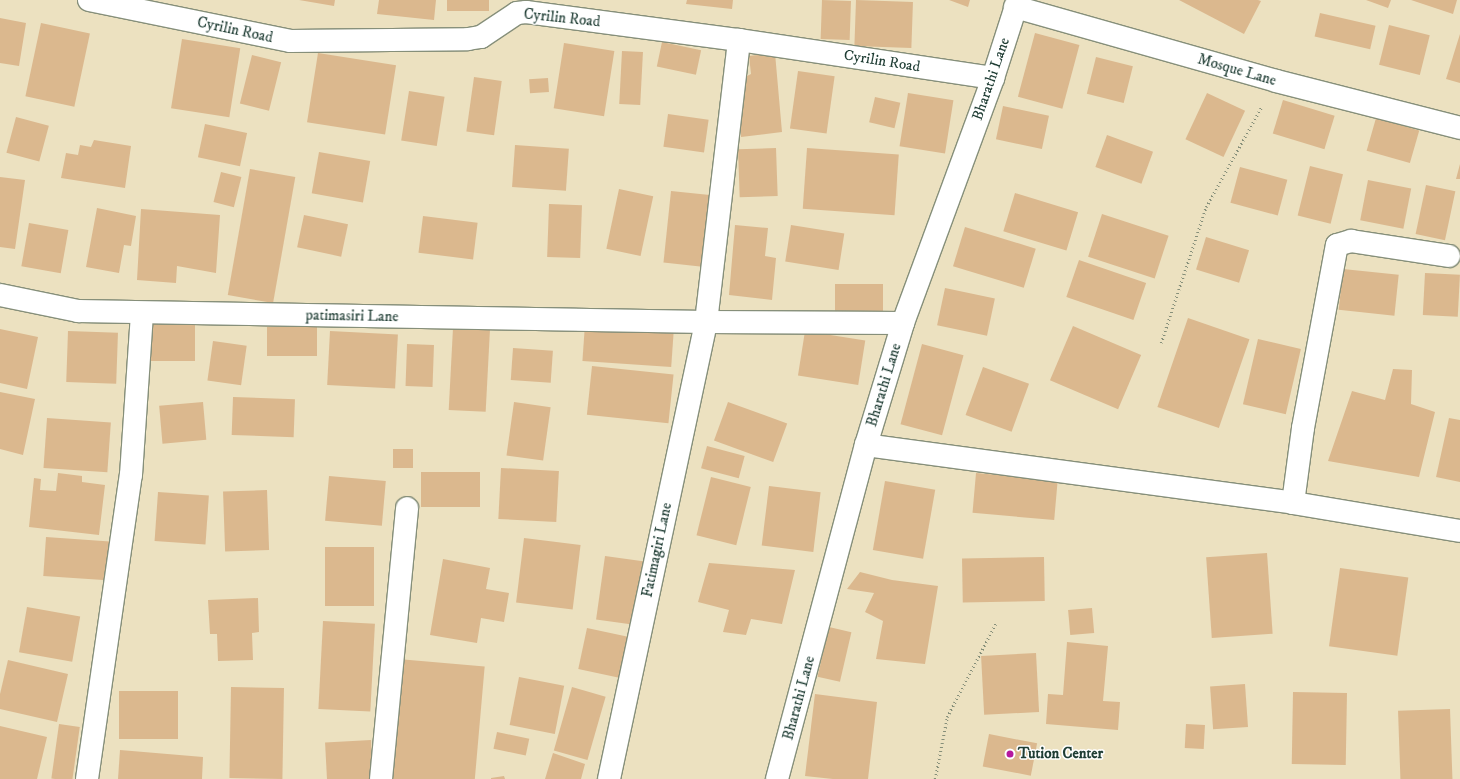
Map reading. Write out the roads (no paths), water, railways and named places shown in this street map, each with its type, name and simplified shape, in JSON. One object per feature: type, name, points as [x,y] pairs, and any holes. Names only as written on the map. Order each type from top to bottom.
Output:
[{"type":"street","name":"Cyrilin Road","points":[[89,0],[290,41],[468,39],[481,37],[517,13],[526,12],[739,40],[993,78]]},
{"type":"street","name":"Bharathi Lane","points":[[778,779],[866,445],[903,323],[993,78],[1017,4]]},
{"type":"street","name":"Mosque Lane","points":[[1017,4],[1276,81],[1460,128]]},
{"type":"street","name":"Fatimagiri Lane","points":[[609,779],[706,322],[739,40]]},
{"type":"street","points":[[1293,503],[1303,428],[1337,245],[1351,241],[1449,256]]},
{"type":"street","name":"patimasiri Lane","points":[[0,295],[78,311],[142,313],[706,322],[903,323]]},
{"type":"street","points":[[87,779],[131,475],[142,313]]},
{"type":"street","points":[[866,445],[1293,503],[1460,531]]},
{"type":"street","points":[[381,779],[407,508]]},
{"type":"place","name":"Tution Center","points":[[1010,754]]}]
